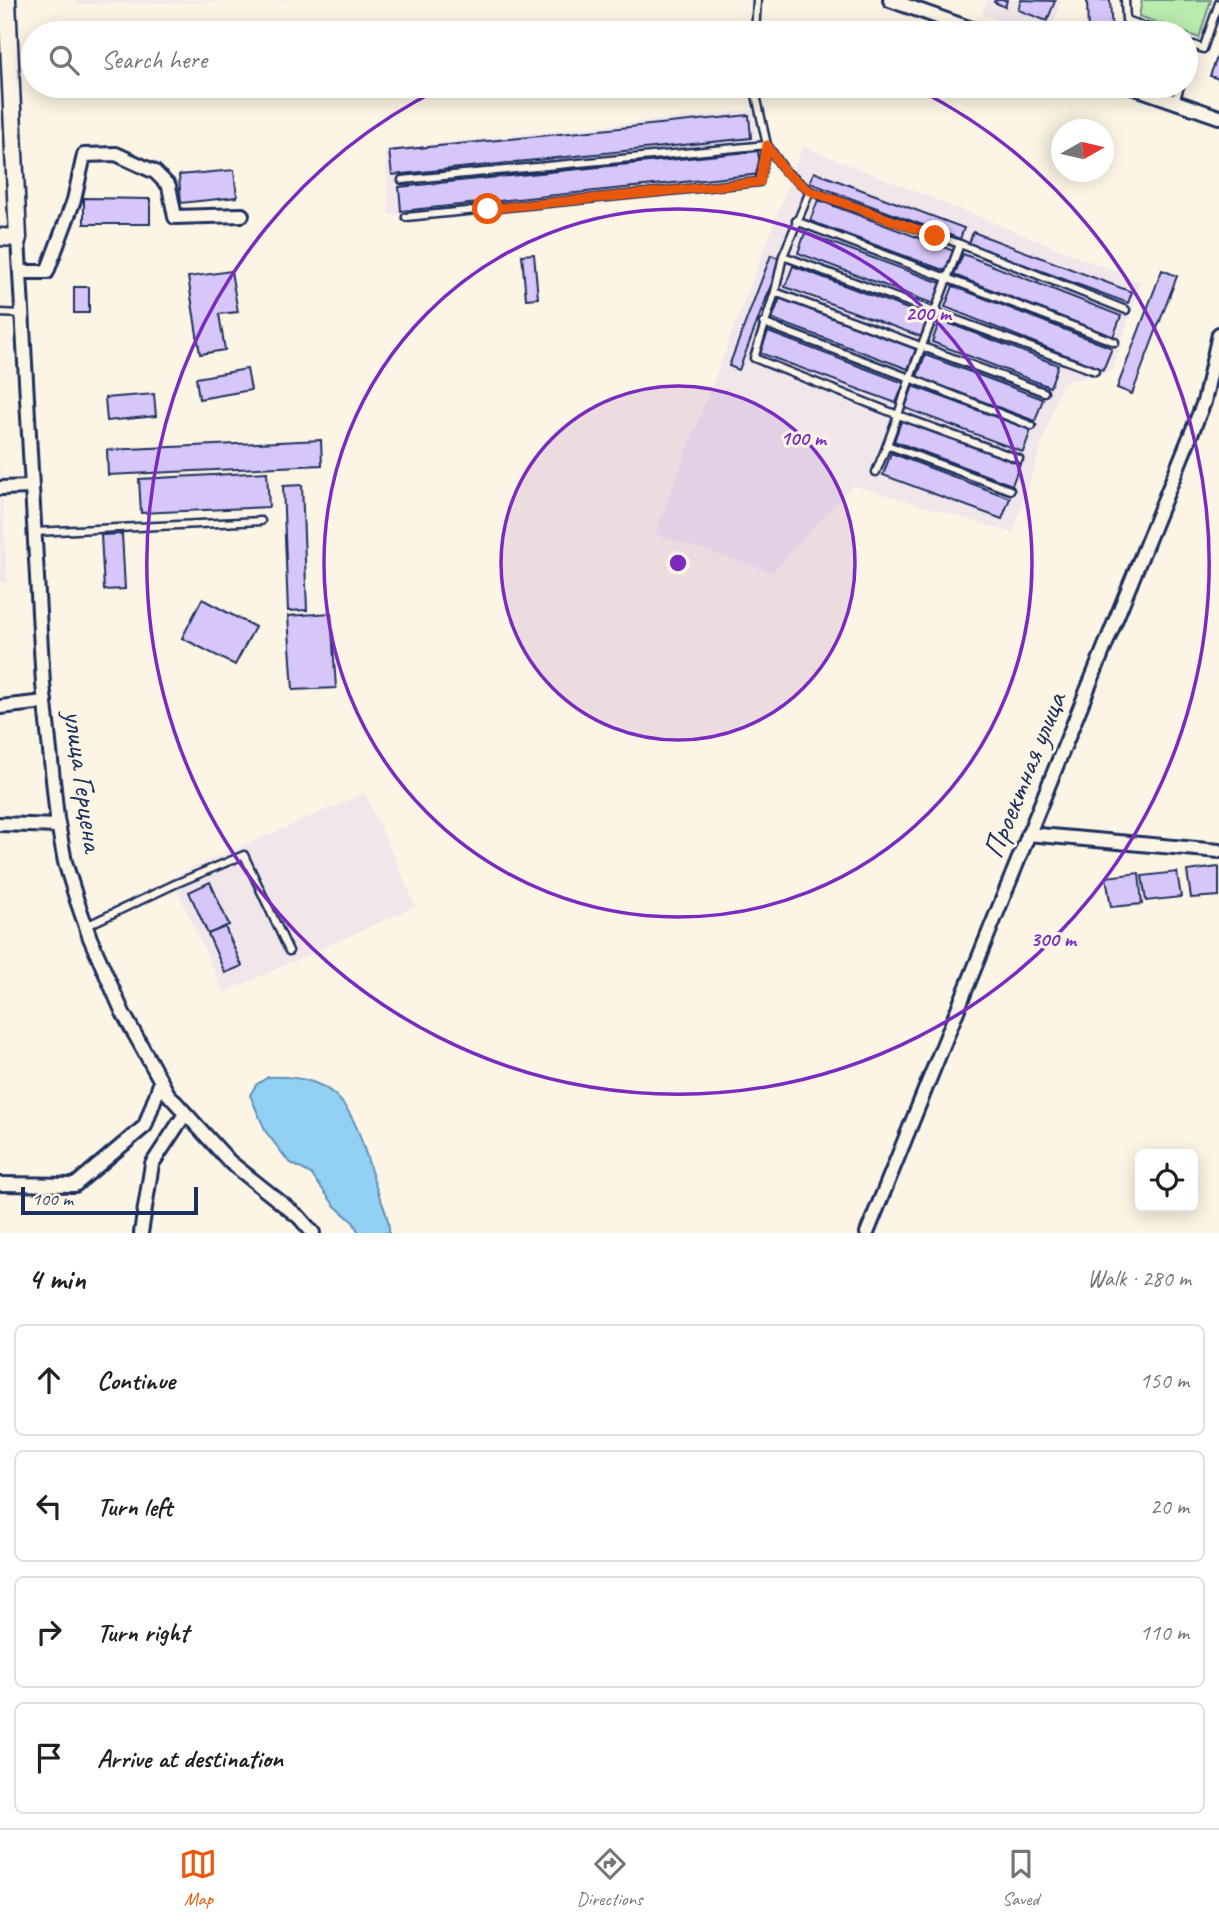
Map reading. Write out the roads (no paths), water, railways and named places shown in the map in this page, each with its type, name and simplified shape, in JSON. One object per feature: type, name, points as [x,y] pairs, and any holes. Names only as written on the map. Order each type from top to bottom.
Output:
[{"type":"street","name":"улица Герцена","points":[[7,0],[5,59],[45,702],[58,826],[65,862],[86,926],[123,1013],[168,1094],[230,1162],[299,1217],[313,1233]]},
{"type":"street","points":[[890,0],[949,21]]},
{"type":"street","points":[[1164,98],[1219,117]]},
{"type":"street","points":[[20,272],[47,272],[74,200],[84,155],[116,154],[155,172],[169,186],[175,217],[242,215]]},
{"type":"street","points":[[0,237],[18,238]]},
{"type":"street","name":"Проектная улица","points":[[867,1233],[1204,402],[1219,334]]},
{"type":"street","points":[[0,488],[32,487]]},
{"type":"street","points":[[0,707],[45,702]]},
{"type":"street","points":[[0,824],[58,826]]},
{"type":"street","points":[[1028,834],[1219,851]]},
{"type":"street","points":[[0,1184],[75,1185],[145,1126],[161,1081]]},
{"type":"street","points":[[141,1233],[152,1164],[185,1114]]},
{"type":"lane","points":[[756,21],[757,0]]},
{"type":"lane","points":[[1125,0],[1126,20],[1129,21]]},
{"type":"lane","points":[[1198,47],[1203,49],[1219,3]]},
{"type":"lane","points":[[757,98],[767,145],[785,172],[810,191],[960,244],[1126,310]]},
{"type":"lane","points":[[1175,102],[1176,98]]},
{"type":"lane","points":[[402,180],[767,145]]},
{"type":"lane","points":[[407,217],[760,182],[767,145]]},
{"type":"lane","points":[[810,191],[783,256],[775,292],[754,358],[1019,459]]},
{"type":"lane","points":[[796,221],[1115,342]]},
{"type":"lane","points":[[876,472],[960,244]]},
{"type":"lane","points":[[783,256],[1095,371]]},
{"type":"lane","points":[[775,292],[1044,392]]},
{"type":"lane","points":[[0,313],[22,313]]},
{"type":"lane","points":[[763,323],[1032,426]]},
{"type":"lane","points":[[887,445],[1010,490]]},
{"type":"lane","points":[[35,532],[261,521]]},
{"type":"lane","points":[[86,926],[244,855],[289,951]]},
{"type":"water","points":[[268,1077],[294,1078],[315,1083],[344,1104],[361,1138],[386,1214],[389,1233],[359,1233],[353,1222],[335,1206],[311,1174],[289,1162],[266,1132],[250,1095],[256,1085]]}]
